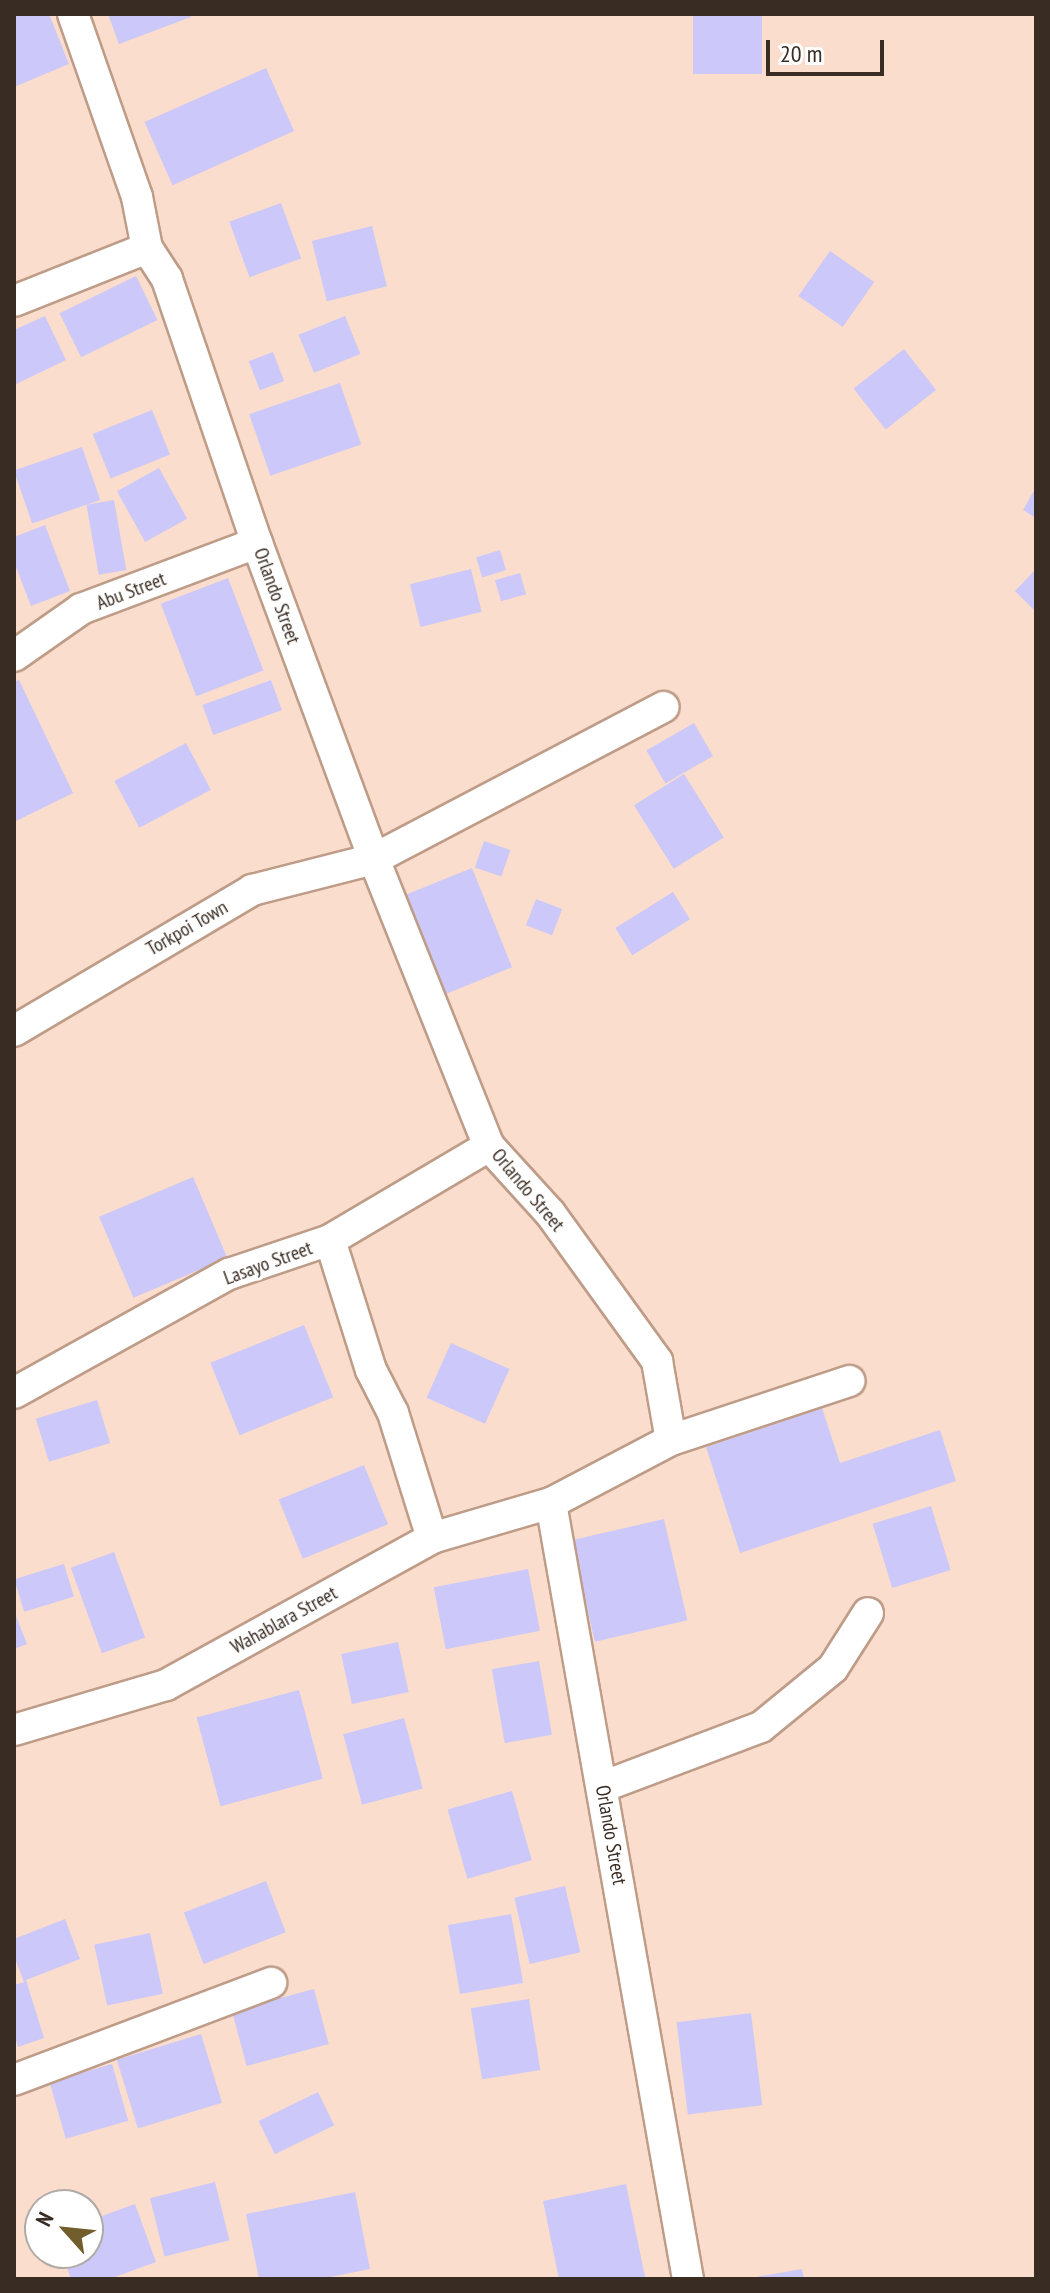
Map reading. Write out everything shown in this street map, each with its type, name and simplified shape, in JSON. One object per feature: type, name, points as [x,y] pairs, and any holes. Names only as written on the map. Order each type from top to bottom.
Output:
[{"type":"street","name":"Orlando Street","points":[[73,14],[137,197],[147,248],[167,279],[257,543],[374,859],[489,1146],[550,1213],[657,1361],[671,1440]]},
{"type":"street","points":[[14,301],[147,248]]},
{"type":"street","name":"Abu Street","points":[[14,656],[81,609],[257,543]]},
{"type":"street","name":"Torkpoi Town","points":[[14,1031],[252,890],[374,859],[664,707]]},
{"type":"street","points":[[330,1240],[489,1146]]},
{"type":"street","name":"Lasayo Street","points":[[14,1393],[229,1274],[330,1240],[371,1370],[393,1413],[432,1538]]},
{"type":"street","points":[[551,1503],[671,1440],[849,1381]]},
{"type":"street","name":"Orlando Street","points":[[551,1503],[688,2279]]},
{"type":"street","name":"Wahablara Street","points":[[14,1730],[166,1685],[432,1538],[551,1503]]},
{"type":"street","points":[[602,1787],[761,1727],[833,1668],[868,1613]]},
{"type":"street","points":[[14,2080],[271,1983]]},
{"type":"building","points":[[14,14],[49,14],[69,64],[14,87]]},
{"type":"building","points":[[108,14],[190,14],[191,17],[119,44]]},
{"type":"building","points":[[693,14],[762,14],[762,74],[693,74]]},
{"type":"building","points":[[266,68],[294,131],[173,185],[144,122]]},
{"type":"building","points":[[281,203],[301,258],[249,277],[229,222]]},
{"type":"building","points":[[372,226],[387,286],[327,301],[312,241]]},
{"type":"building","points":[[830,251],[874,282],[843,327],[798,296]]},
{"type":"building","points":[[136,276],[157,320],[81,357],[60,313]]},
{"type":"building","points":[[45,316],[66,360],[14,385],[14,330]]},
{"type":"building","points":[[345,316],[360,354],[314,373],[299,335]]},
{"type":"building","points":[[904,349],[936,390],[886,429],[854,388]]},
{"type":"building","points":[[273,352],[284,381],[260,390],[249,361]]},
{"type":"building","points":[[340,383],[361,444],[270,476],[249,414]]},
{"type":"building","points":[[152,410],[170,455],[111,478],[93,434]]},
{"type":"building","points":[[82,447],[100,500],[32,523],[14,470]]},
{"type":"building","points":[[159,468],[187,519],[145,542],[117,491]]},
{"type":"building","points":[[1036,487],[1036,518],[1023,510]]},
{"type":"building","points":[[114,500],[126,570],[99,575],[86,505]]},
{"type":"building","points":[[45,525],[70,591],[31,606],[14,562],[14,537]]},
{"type":"building","points":[[500,550],[506,570],[482,577],[476,557]]},
{"type":"building","points":[[471,569],[482,612],[421,627],[410,584]]},
{"type":"building","points":[[1036,569],[1036,612],[1015,591]]},
{"type":"building","points":[[520,573],[526,594],[501,601],[495,580]]},
{"type":"building","points":[[228,578],[263,670],[196,696],[161,604]]},
{"type":"building","points":[[19,680],[73,793],[14,822],[14,682]]},
{"type":"building","points":[[271,680],[282,710],[213,735],[202,705]]},
{"type":"building","points":[[694,723],[713,756],[665,783],[646,750]]},
{"type":"building","points":[[186,743],[211,790],[139,828],[114,781]]},
{"type":"building","points":[[684,774],[724,838],[674,869],[634,805]]},
{"type":"building","points":[[484,841],[510,850],[501,877],[475,867]]},
{"type":"building","points":[[472,868],[512,967],[444,995],[404,895]]},
{"type":"building","points":[[673,892],[690,919],[632,955],[615,928]]},
{"type":"building","points":[[536,899],[562,909],[552,935],[526,925]]},
{"type":"building","points":[[193,1177],[227,1258],[133,1298],[99,1217]]},
{"type":"building","points":[[304,1325],[333,1397],[240,1435],[210,1363]]},
{"type":"building","points":[[451,1343],[509,1369],[485,1424],[427,1398]]},
{"type":"building","points":[[97,1400],[110,1443],[49,1462],[36,1419]]},
{"type":"building","points":[[822,1408],[840,1463],[940,1430],[956,1481],[740,1553],[706,1447]]},
{"type":"building","points":[[364,1465],[388,1524],[303,1559],[279,1499]]},
{"type":"building","points":[[931,1506],[951,1570],[892,1588],[873,1524]]},
{"type":"building","points":[[664,1519],[687,1620],[595,1642],[571,1540]]},
{"type":"building","points":[[114,1552],[145,1638],[102,1653],[71,1568]]},
{"type":"building","points":[[64,1564],[74,1597],[24,1612],[14,1579]]},
{"type":"building","points":[[528,1569],[540,1631],[446,1649],[434,1587]]},
{"type":"building","points":[[14,1611],[27,1644],[14,1649]]},
{"type":"building","points":[[398,1642],[409,1692],[352,1704],[341,1654]]},
{"type":"building","points":[[539,1661],[552,1735],[505,1743],[492,1669]]},
{"type":"building","points":[[299,1690],[323,1779],[220,1806],[197,1717]]},
{"type":"building","points":[[404,1718],[423,1789],[362,1805],[343,1734]]},
{"type":"building","points":[[512,1791],[532,1860],[467,1879],[448,1809]]},
{"type":"building","points":[[266,1881],[286,1932],[204,1964],[184,1913]]},
{"type":"building","points":[[565,1886],[580,1952],[530,1964],[514,1898]]},
{"type":"building","points":[[511,1914],[523,1983],[460,1994],[448,1925]]},
{"type":"building","points":[[65,1919],[80,1959],[26,1980],[44,2038],[18,2047],[14,2034],[14,1985],[24,1982],[14,1956],[14,1939]]},
{"type":"building","points":[[150,1933],[163,1994],[107,2005],[94,1945]]},
{"type":"building","points":[[314,1989],[329,2044],[247,2066],[232,2011]]},
{"type":"building","points":[[529,1999],[540,2070],[482,2079],[471,2008]]},
{"type":"building","points":[[751,2013],[762,2105],[688,2114],[677,2022]]},
{"type":"building","points":[[201,2034],[222,2103],[138,2129],[117,2060]]},
{"type":"building","points":[[112,2064],[128,2121],[66,2139],[50,2082]]},
{"type":"building","points":[[318,2092],[334,2125],[275,2154],[259,2121]]},
{"type":"building","points":[[215,2182],[230,2240],[165,2256],[150,2198]]},
{"type":"building","points":[[626,2184],[645,2277],[559,2279],[543,2201]]},
{"type":"building","points":[[355,2192],[370,2269],[320,2279],[259,2279],[246,2214]]},
{"type":"building","points":[[135,2204],[156,2262],[109,2279],[71,2279],[68,2269],[104,2269],[104,2215]]},
{"type":"building","points":[[802,2269],[804,2279],[756,2279],[756,2277]]}]
